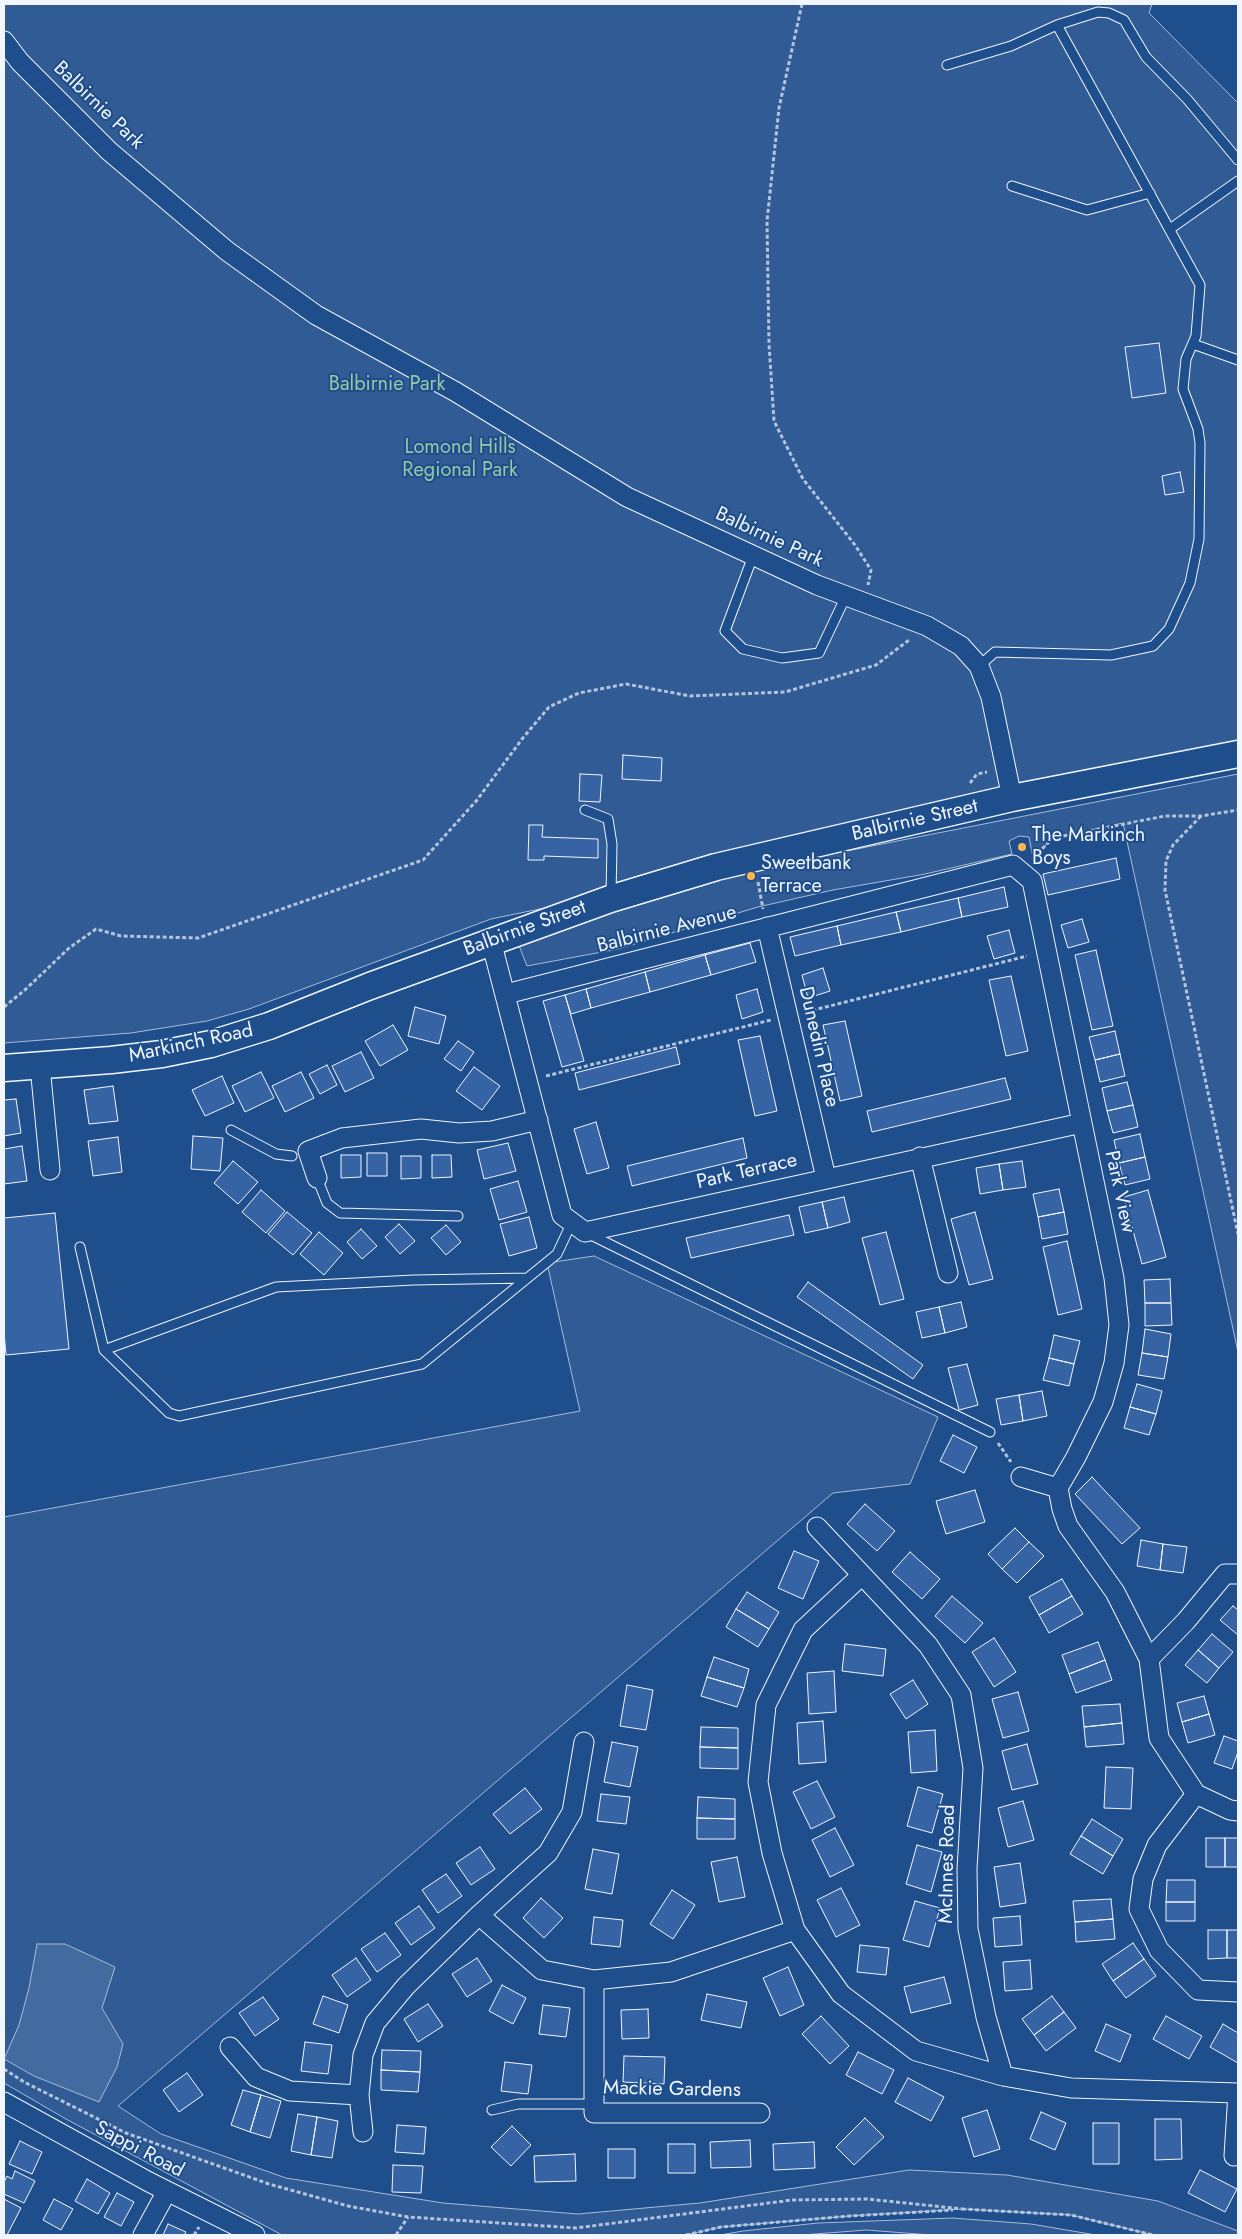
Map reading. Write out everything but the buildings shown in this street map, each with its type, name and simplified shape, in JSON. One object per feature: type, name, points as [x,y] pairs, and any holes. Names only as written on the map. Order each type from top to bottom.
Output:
[{"type":"main road","name":"Balbirnie Street","points":[[370,986],[610,899],[707,869],[1012,798],[1238,754]]},
{"type":"main road","name":"Markinch Road","points":[[4,1068],[162,1054],[211,1044],[269,1026],[370,986]]},
{"type":"street","name":"Balbirnie Park","points":[[4,41],[20,62],[109,151],[227,251],[316,315],[456,392],[627,497],[816,586],[927,626],[961,646],[979,666],[991,697],[1012,798]]},
{"type":"street","name":"Balbirnie Avenue","points":[[506,994],[767,928],[1017,868]]},
{"type":"street","name":"Park View","points":[[1017,868],[1032,881],[1114,1278],[1119,1325],[1114,1363],[1102,1402],[1076,1457],[1058,1488]]},
{"type":"street","name":"Dunedin Place","points":[[767,928],[826,1178]]},
{"type":"street","points":[[491,941],[562,1215],[578,1227]]},
{"type":"street","points":[[40,1066],[50,1170]]},
{"type":"street","points":[[316,1178],[300,1153],[342,1138],[421,1129],[459,1133],[492,1131],[538,1120]]},
{"type":"street","name":"Park Terrace","points":[[578,1227],[826,1178],[1082,1122]]},
{"type":"street","points":[[920,1157],[948,1273]]},
{"type":"street","points":[[1021,1477],[1058,1488],[1068,1526],[1115,1592],[1149,1659],[1159,1738],[1196,1794],[1230,1810],[1238,1811]]},
{"type":"street","name":"McInnes Road","points":[[817,1527],[928,1645],[961,1695],[973,1768],[967,1869],[968,1929],[986,2016],[1003,2076]]},
{"type":"street","points":[[1149,1659],[1186,1621],[1225,1574],[1238,1574]]},
{"type":"street","points":[[862,1575],[803,1630],[766,1705],[758,1782],[772,1853],[795,1930],[841,1994],[916,2051],[1003,2076],[1071,2088],[1238,2093],[1234,2156]]},
{"type":"street","points":[[363,2132],[359,2095],[363,2055],[375,2023],[406,1986],[479,1915],[548,1853],[572,1812],[584,1742]]},
{"type":"street","points":[[1196,1794],[1157,1844],[1143,1879],[1139,1909],[1159,1950],[1198,1990],[1238,1992]]},
{"type":"street","points":[[479,1915],[542,1970],[594,1980],[671,1972],[795,1930]]},
{"type":"street","name":"Mackie Gardens","points":[[594,1980],[594,2113],[760,2113]]},
{"type":"street","points":[[230,2047],[256,2077],[290,2091],[359,2095]]},
{"type":"street","name":"Sappi Road","points":[[6,2109],[255,2235]]},
{"type":"street","points":[[143,2235],[167,2191]]},
{"type":"lane","points":[[947,65],[1011,46],[1057,25],[1098,12],[1109,13],[1124,20],[1146,57],[1188,99],[1238,160]]},
{"type":"lane","points":[[979,666],[995,652],[1111,655],[1153,646],[1169,630],[1190,583],[1199,539],[1200,443],[1198,429],[1183,389],[1186,359],[1196,336],[1200,285],[1057,25]]},
{"type":"lane","points":[[1170,229],[1238,181]]},
{"type":"lane","points":[[1012,186],[1087,210],[1150,193]]},
{"type":"lane","points":[[1193,344],[1238,360]]},
{"type":"lane","points":[[753,556],[725,631],[743,649],[782,658],[819,653],[855,600]]},
{"type":"lane","points":[[585,810],[608,819],[612,844],[610,899]]},
{"type":"lane","points":[[231,1130],[276,1154],[300,1153]]},
{"type":"lane","points":[[316,1178],[326,1204],[340,1213],[458,1216]]},
{"type":"lane","points":[[80,1247],[104,1350],[169,1413],[178,1416],[422,1364],[557,1254],[578,1227],[990,1432]]},
{"type":"lane","points":[[104,1350],[276,1288],[414,1280],[527,1278]]},
{"type":"lane","points":[[492,2110],[518,2104],[594,2104]]},
{"type":"path","points":[[802,4],[779,108],[767,222],[769,344],[774,421],[803,479],[855,545],[872,570],[855,600]]},
{"type":"path","points":[[4,1007],[69,948],[96,929],[121,936],[198,938],[423,860],[477,800],[549,707],[579,693],[626,684],[690,696],[785,692],[876,665],[927,626]]},
{"type":"path","points":[[1017,868],[1053,838],[1165,816],[1201,816],[1238,810]]},
{"type":"path","points":[[1201,816],[1173,845],[1166,861],[1165,890],[1238,1234]]},
{"type":"path","points":[[760,857],[766,879],[757,882],[767,928]]},
{"type":"path","points":[[528,1080],[1045,951]]},
{"type":"path","points":[[990,1432],[1021,1477]]},
{"type":"path","points":[[4,2070],[126,2133],[268,2184],[348,2206],[408,2217],[576,2228],[792,2200],[867,2199],[963,2209],[1071,2215],[1153,2235]]},
{"type":"path","points":[[686,2235],[721,2227],[963,2209]]},
{"type":"path","points":[[396,2235],[408,2217]]},
{"type":"shaded area","name":"Lomond Hills Regional Park","points":[[4,4],[1152,4],[1149,13],[1238,103],[1238,765],[491,919],[249,1009],[207,1021],[131,1033],[4,1043]]},
{"type":"shaded area","points":[[1238,774],[1238,1352],[1123,823],[1053,838],[1033,858],[1029,837],[1019,836],[1009,841],[1012,854],[925,874],[833,890],[758,907],[618,949],[527,966],[518,943],[716,879],[760,868]]},
{"type":"shaded area","points":[[594,1256],[938,1417],[910,1484],[833,1493],[118,2106],[161,2134],[286,2178],[443,2203],[578,2214],[700,2203],[909,2170],[1007,2175],[1158,2201],[1238,2231],[1238,2235],[1153,2235],[1071,2215],[963,2209],[721,2227],[686,2235],[282,2235],[66,2119],[4,2083],[4,1517],[580,1411],[547,1263]]},
{"type":"shaded area","points":[[37,1944],[65,1944],[115,1967],[102,2008],[123,2044],[117,2067],[99,2102],[34,2076],[4,2059],[19,2025],[29,1988]]},
{"type":"shaded area","points":[[953,2218],[1031,2224],[1096,2235],[931,2235],[866,2230],[802,2235],[720,2235],[818,2223]]},
{"type":"place","name":"The Markinch Boys","points":[[1022,847]]},
{"type":"place","name":"Sweetbank Terrace","points":[[751,876]]}]
